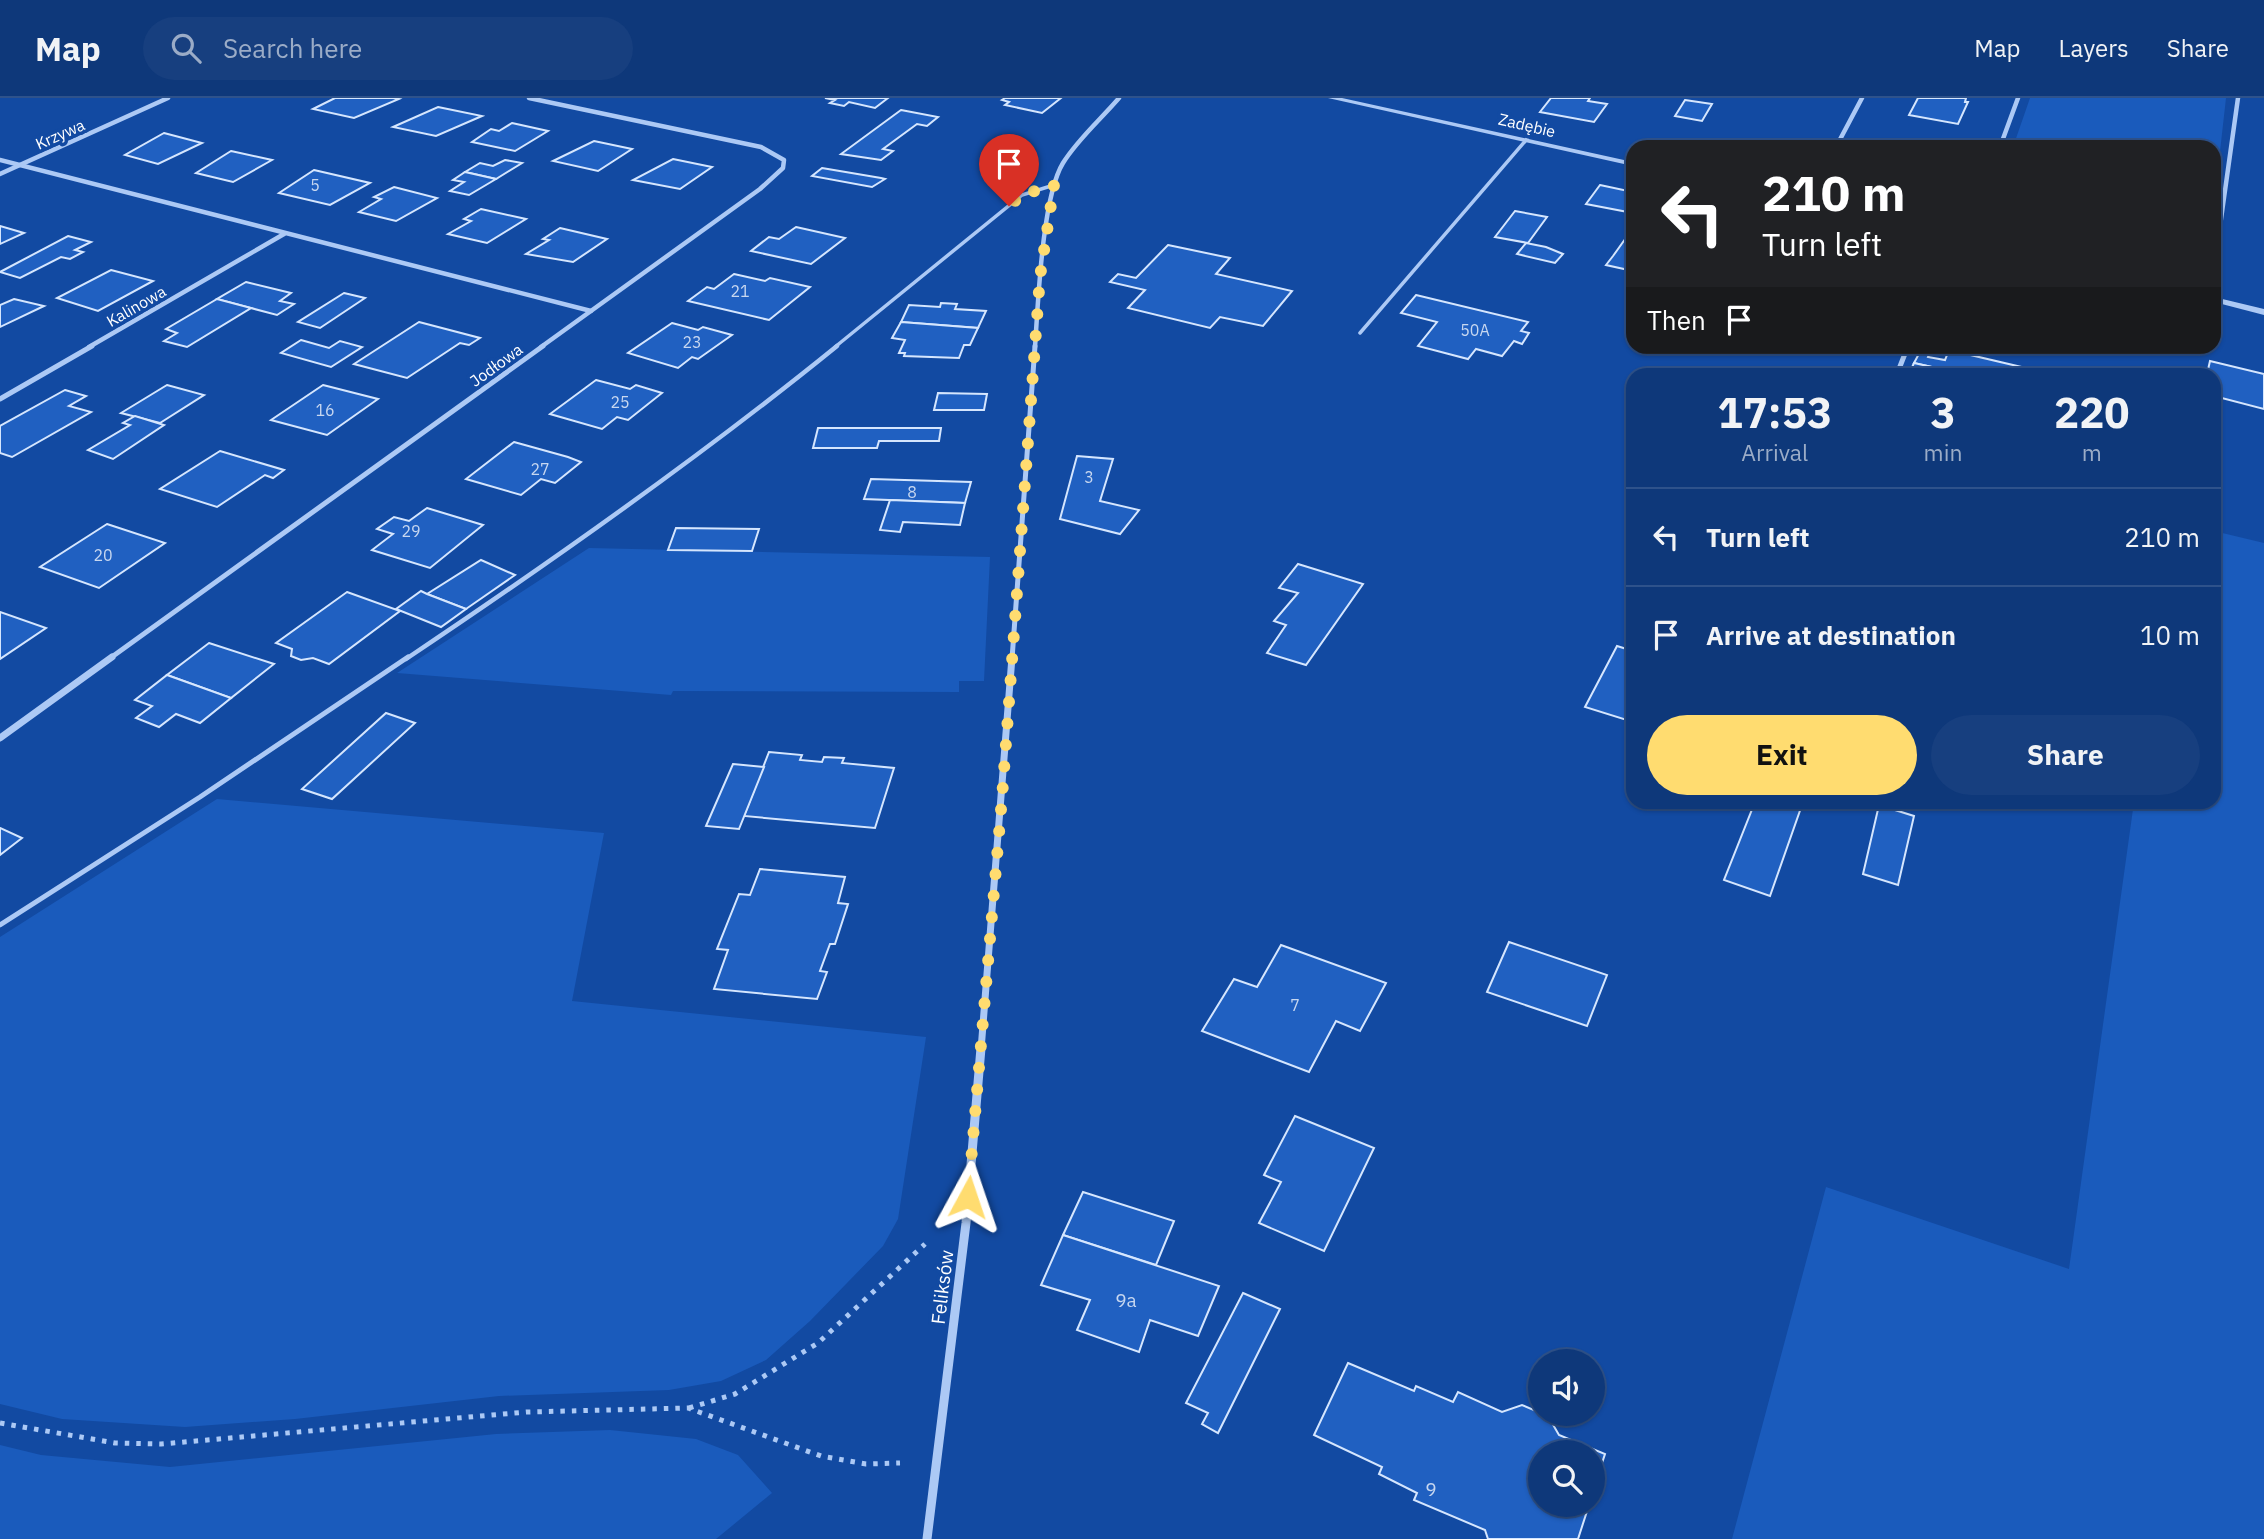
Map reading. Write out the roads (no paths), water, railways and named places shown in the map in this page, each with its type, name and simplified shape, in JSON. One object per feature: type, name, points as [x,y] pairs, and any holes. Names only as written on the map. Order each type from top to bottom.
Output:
[{"type":"street","name":"Krzywa","points":[[0,174],[168,98]]},
{"type":"street","name":"Jodłowa","points":[[0,738],[760,189],[783,168],[784,160],[761,147],[529,98]]},
{"type":"street","name":"Feliksów","points":[[927,1539],[966,1223],[1003,797],[1040,277],[1054,185],[1063,163],[1119,98]]},
{"type":"street","name":"Zadębie","points":[[1332,98],[1626,162]]},
{"type":"street","points":[[1840,140],[1862,98]]},
{"type":"street","points":[[2003,140],[2018,98]]},
{"type":"street","points":[[2221,220],[2238,98]]},
{"type":"street","points":[[0,160],[591,311]]},
{"type":"street","name":"Kalinowa","points":[[0,399],[284,234]]},
{"type":"street","points":[[2221,302],[2264,312]]},
{"type":"lane","points":[[1360,332],[1527,139]]},
{"type":"lane","points":[[0,925],[200,797],[566,552],[748,418],[1022,195],[1054,185]]}]
